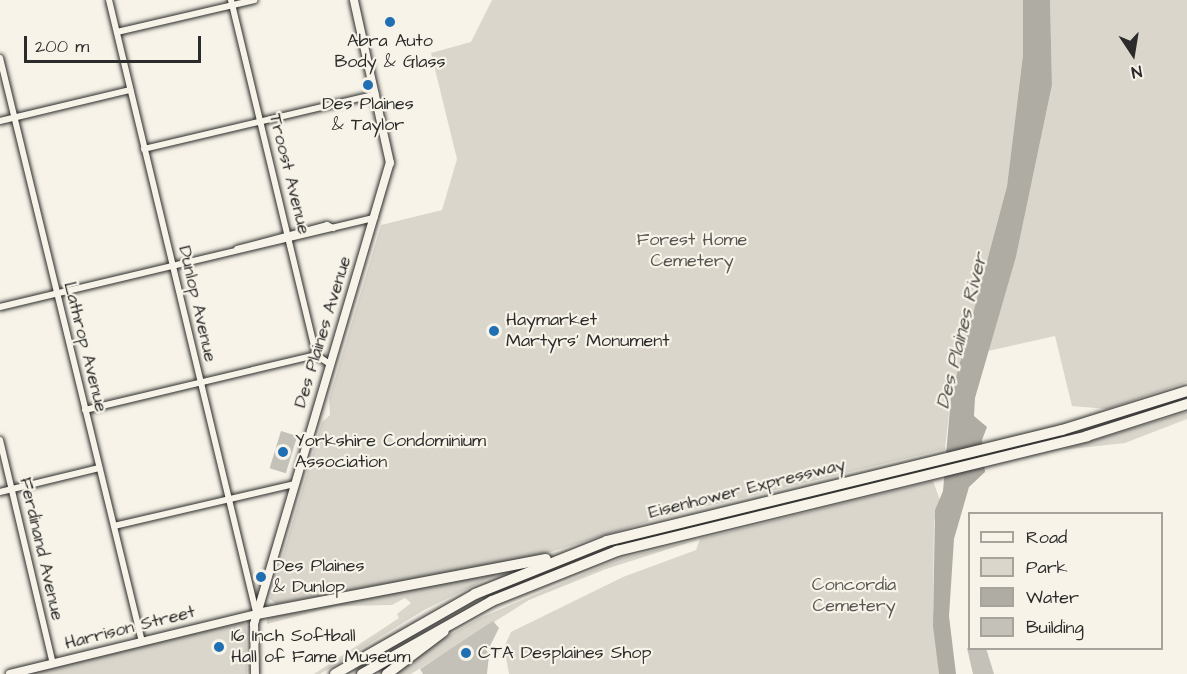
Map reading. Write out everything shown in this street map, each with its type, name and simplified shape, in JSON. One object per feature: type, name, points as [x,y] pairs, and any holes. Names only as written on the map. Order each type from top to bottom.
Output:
[{"type":"highway","name":"Eisenhower Expressway","points":[[362,674],[458,618],[535,582],[650,541],[985,454],[1106,419],[1187,391]]},
{"type":"highway","name":"Eisenhower Expressway","points":[[985,454],[1087,436],[1187,404]]},
{"type":"highway","name":"Eisenhower Expressway","points":[[336,674],[429,617],[558,558],[655,528],[933,467]]},
{"type":"highway","points":[[257,614],[558,558]]},
{"type":"highway","points":[[387,674],[458,618]]},
{"type":"main road","name":"Des Plaines Avenue","points":[[255,674],[257,614],[375,218],[390,154],[354,0]]},
{"type":"main road","name":"Harrison Street","points":[[10,674],[257,614]]},
{"type":"street","name":"Dunlop Avenue","points":[[109,0],[257,614]]},
{"type":"street","points":[[117,32],[231,3],[254,0]]},
{"type":"street","name":"Troost Avenue","points":[[231,3],[316,355]]},
{"type":"street","name":"Lathrop Avenue","points":[[0,58],[142,642]]},
{"type":"street","points":[[0,122],[130,90]]},
{"type":"street","points":[[144,149],[376,94]]},
{"type":"street","points":[[0,307],[375,218]]},
{"type":"street","points":[[85,410],[316,355],[330,364]]},
{"type":"street","name":"Ferdinand Avenue","points":[[0,440],[53,664]]},
{"type":"street","points":[[0,492],[99,468]]},
{"type":"street","points":[[114,526],[295,484]]},
{"type":"green space","name":"Forest Home Cemetery","points":[[492,0],[1023,0],[1023,55],[1007,186],[951,396],[945,449],[663,517],[538,556],[276,604],[270,599],[322,422],[330,415],[329,399],[381,225],[442,210],[457,159],[431,53],[471,42]]},
{"type":"green space","points":[[1050,0],[1187,0],[1187,382],[1107,409],[1072,406],[1055,336],[988,351],[1016,257],[1052,85]]},
{"type":"green space","points":[[1187,412],[1187,419],[1125,443],[1061,450]]},
{"type":"green space","name":"Concordia Cemetery","points":[[933,481],[940,500],[934,521],[933,608],[939,674],[509,674],[504,647],[511,632],[623,577],[696,550],[700,539],[606,569],[529,600],[411,674],[392,674],[425,649],[480,618],[619,559]]},
{"type":"green space","points":[[494,571],[495,575],[424,610],[320,674],[314,674],[399,618],[397,614],[411,603],[405,598],[392,605],[337,606],[267,624],[267,618]]},
{"type":"green space","points":[[242,622],[246,624],[247,674],[28,674]]},
{"type":"water","points":[[1023,0],[1050,0],[1052,85],[1016,257],[975,398],[974,416],[987,427],[982,440],[985,472],[969,487],[954,539],[949,616],[956,674],[939,674],[933,626],[935,510],[943,491],[951,396],[1007,186],[1023,55]]},
{"type":"building","name":"Yorkshire Condominium Association","points":[[281,431],[297,436],[286,473],[270,468]]},
{"type":"building","name":"CTA Desplaines Shop","points":[[493,621],[499,628],[490,646],[487,674],[423,674],[420,669]]},
{"type":"building","points":[[967,648],[968,650],[987,650],[994,674],[973,674]]},
{"type":"place","name":"Abra Auto Body & Glass","points":[[390,22]]},
{"type":"place","name":"Des Plaines & Taylor","points":[[368,85]]},
{"type":"place","name":"Haymarket Martyrs' Monument","points":[[494,331]]},
{"type":"place","name":"Yorkshire Condominium Association","points":[[283,452]]},
{"type":"place","name":"Des Plaines & Dunlop","points":[[261,577]]},
{"type":"place","name":"16 Inch Softball Hall of Fame Museum","points":[[219,647]]},
{"type":"place","name":"CTA Desplaines Shop","points":[[466,653]]},
{"type":"water label","name":"Des Plaines River","points":[[962,331]]}]
